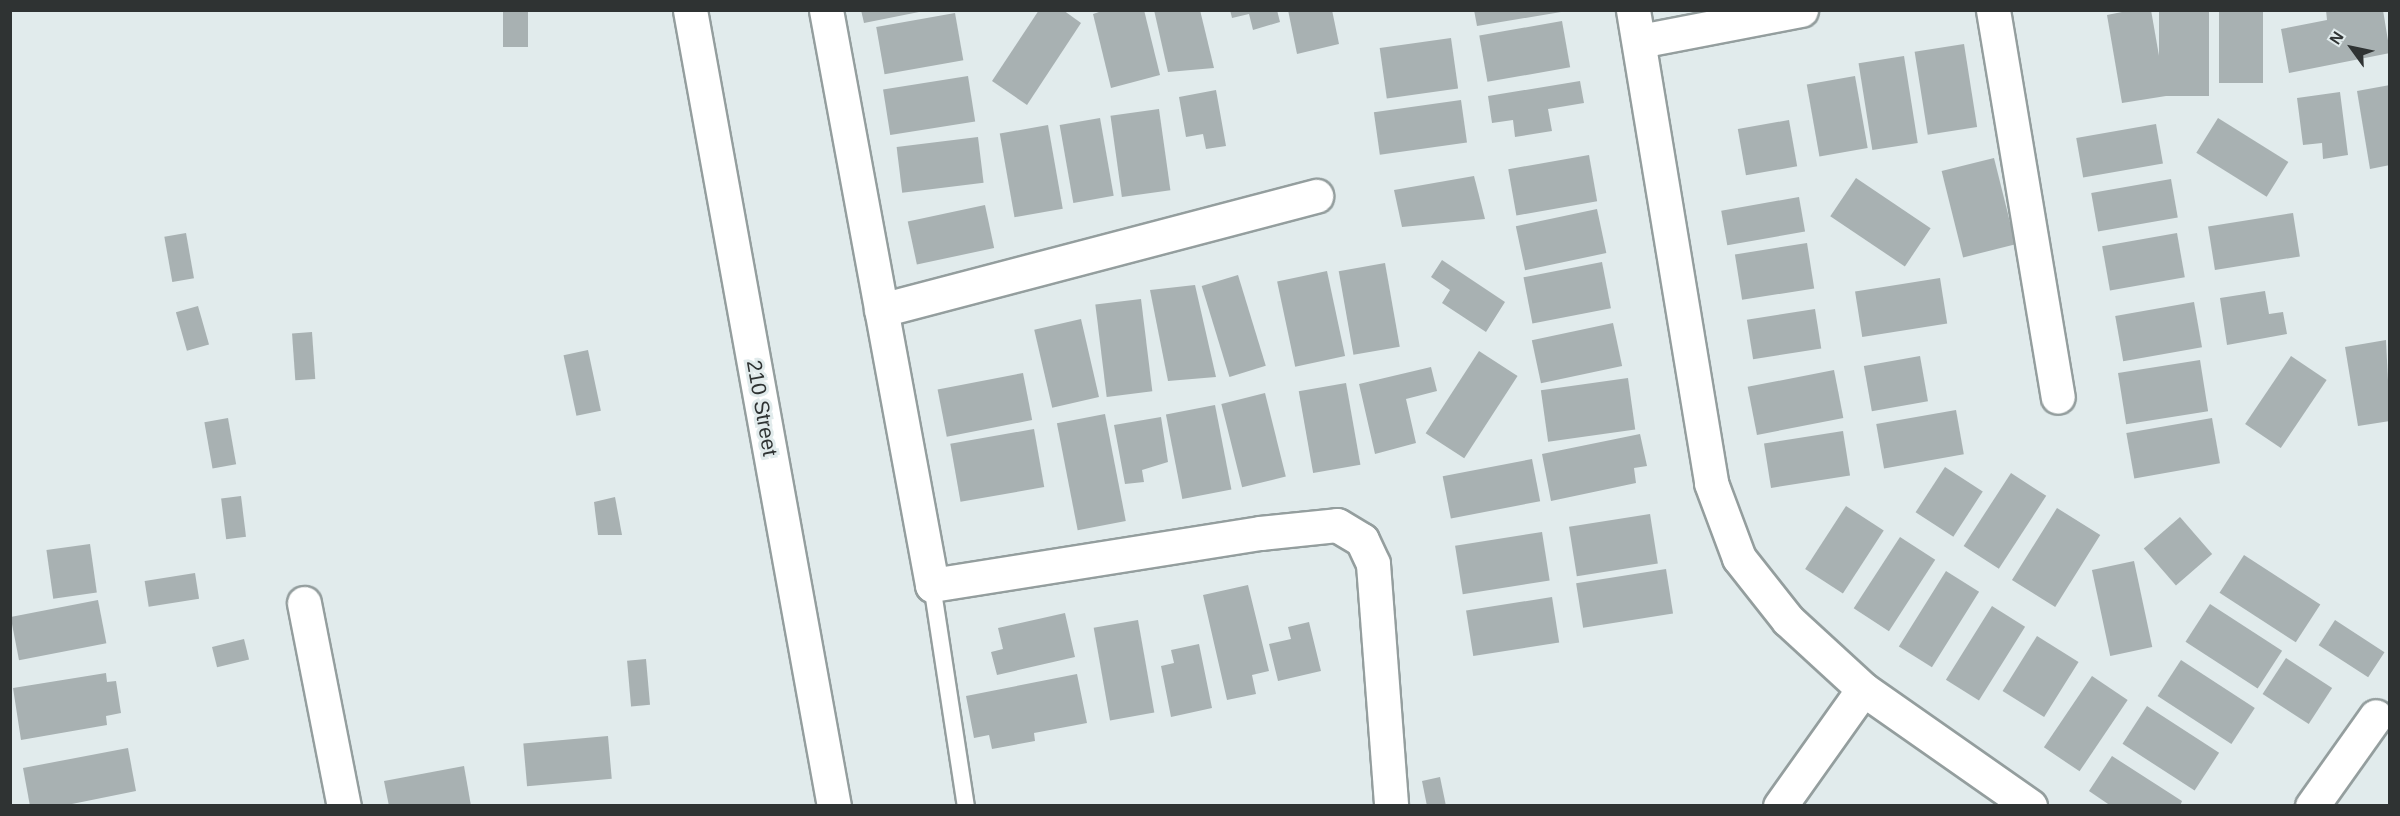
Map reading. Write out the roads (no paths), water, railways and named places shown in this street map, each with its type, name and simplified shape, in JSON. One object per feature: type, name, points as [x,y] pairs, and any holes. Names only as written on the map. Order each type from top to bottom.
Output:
[{"type":"street","name":"210 Street","points":[[690,10],[834,806]]},
{"type":"street","points":[[826,10],[932,585],[1260,533],[1337,525],[1362,540],[1373,564],[1391,806]]},
{"type":"street","points":[[1801,10],[1637,26],[1711,483],[1739,558],[1788,620],[1863,688],[2030,806]]},
{"type":"street","points":[[1994,10],[2058,398]]},
{"type":"street","points":[[881,310],[1316,196]]},
{"type":"street","points":[[304,603],[344,806]]},
{"type":"street","points":[[1780,806],[1863,688]]},
{"type":"street","points":[[2312,806],[2376,716]]},
{"type":"lane","points":[[932,585],[966,806]]}]
